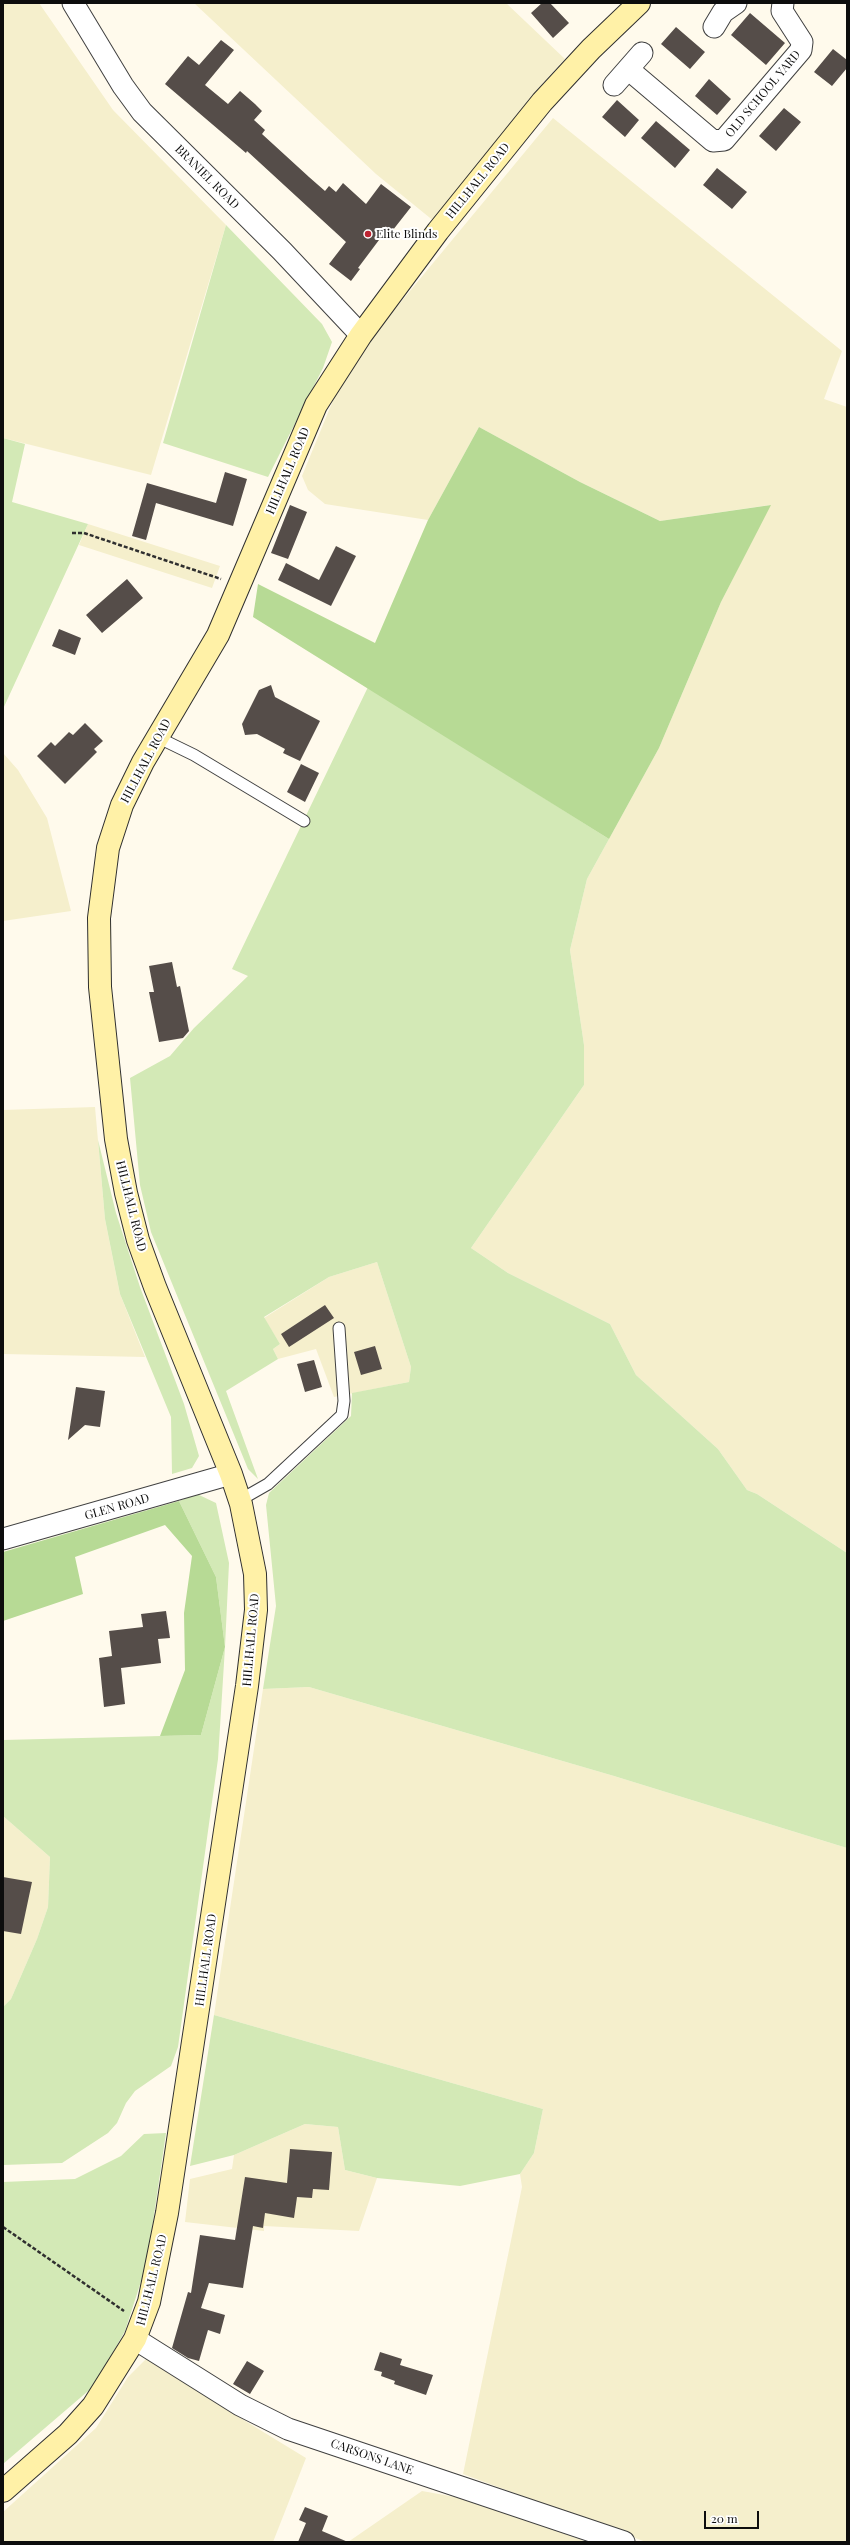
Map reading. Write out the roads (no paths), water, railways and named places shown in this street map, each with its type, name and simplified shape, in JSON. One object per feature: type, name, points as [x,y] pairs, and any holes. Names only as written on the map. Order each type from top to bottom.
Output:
[{"type":"main road","name":"HILLHALL ROAD","points":[[3,2491],[68,2434],[92,2406],[138,2331],[148,2302],[168,2214],[253,1643],[256,1610],[255,1574],[240,1500],[138,1240],[126,1193],[116,1139],[100,988],[99,918],[108,848],[122,805],[157,736],[206,656],[241,585],[282,482],[316,405],[361,335],[438,232],[542,102],[591,49],[640,3]]},
{"type":"street","name":"BRANIEL ROAD","points":[[73,3],[123,86],[142,112],[282,251],[361,335]]},
{"type":"street","points":[[714,27],[723,12],[736,3]]},
{"type":"street","name":"OLD SCHOOL YARD","points":[[628,69],[713,140],[724,140],[760,100],[801,50],[802,42],[782,12],[783,3]]},
{"type":"street","points":[[614,85],[642,53]]},
{"type":"street","name":"GLEN ROAD","points":[[3,1539],[231,1474]]},
{"type":"street","name":"CARSONS LANE","points":[[138,2331],[240,2405],[288,2429],[624,2542]]},
{"type":"lane","points":[[157,736],[194,755],[304,821]]},
{"type":"lane","points":[[240,1500],[268,1484],[342,1415],[344,1401],[339,1328]]},
{"type":"place","name":"Elite Blinds","points":[[368,234]]}]
